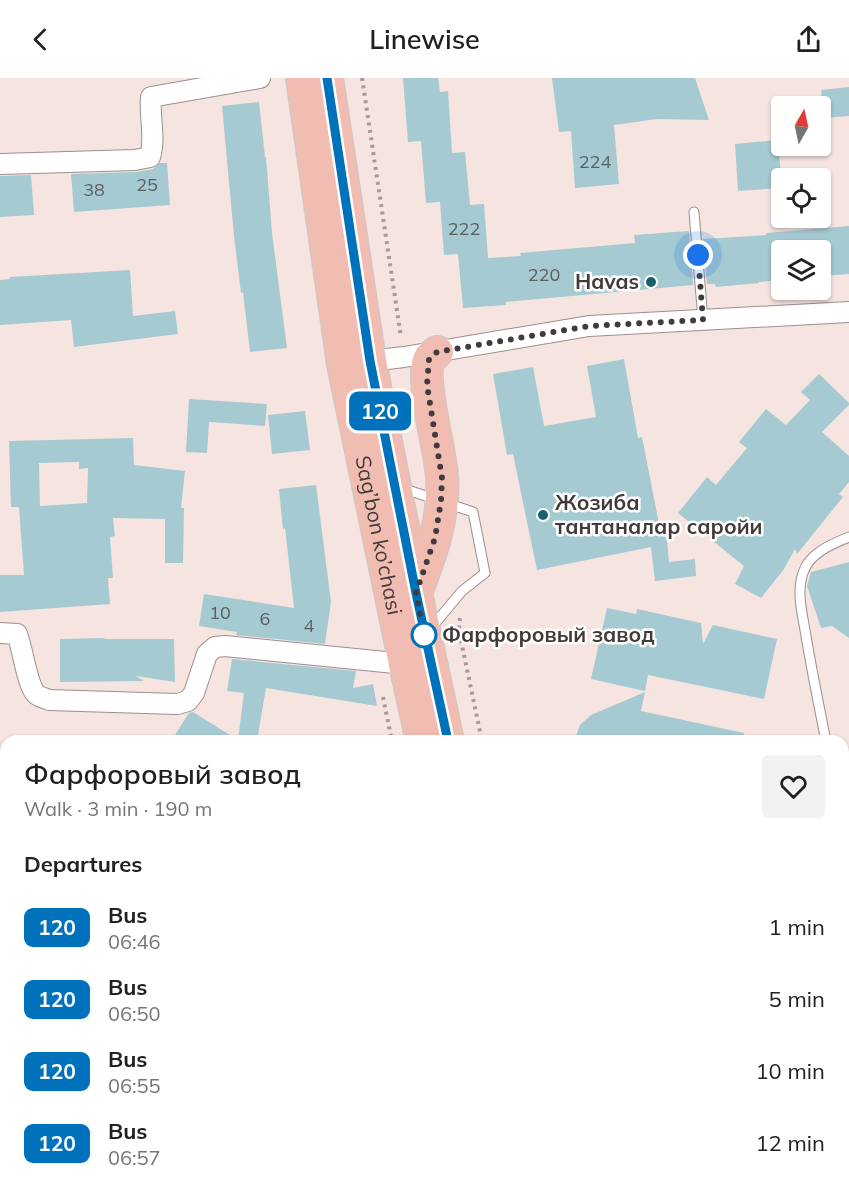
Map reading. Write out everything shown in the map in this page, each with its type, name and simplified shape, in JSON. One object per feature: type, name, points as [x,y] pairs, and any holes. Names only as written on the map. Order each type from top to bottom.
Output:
[{"type":"main road","name":"Sag’bon ko’chasi","points":[[302,78],[357,363],[405,664],[421,735]]},
{"type":"main road","name":"Sag’bon ko’chasi","points":[[327,78],[357,363],[394,486],[447,735]]},
{"type":"main road","points":[[416,593],[435,538],[441,501],[442,478],[427,385],[429,359],[437,352]]},
{"type":"street","points":[[0,164],[135,160],[150,157],[153,147],[151,97],[260,78]]},
{"type":"street","points":[[357,363],[589,326],[849,312]]},
{"type":"street","points":[[0,633],[17,634],[31,687],[37,696],[49,700],[177,704],[188,701],[194,693],[207,654],[215,647],[225,646],[405,664]]},
{"type":"lane","points":[[694,212],[703,320]]},
{"type":"lane","points":[[394,486],[473,512],[485,573],[462,591],[424,635]]},
{"type":"lane","points":[[825,735],[813,679],[800,595],[803,572],[813,557],[849,537]]},
{"type":"building","points":[[403,78],[438,78],[440,92],[448,91],[452,153],[465,152],[470,205],[484,204],[488,258],[635,243],[634,235],[689,231],[693,285],[463,308],[458,254],[444,255],[440,202],[426,203],[421,141],[408,142]]},
{"type":"building","points":[[552,78],[695,78],[709,120],[657,119],[614,125],[619,184],[575,188],[571,131],[559,132]]},
{"type":"building","points":[[849,87],[849,116],[831,117],[831,96],[822,96],[821,90]]},
{"type":"building","points":[[259,102],[272,233],[287,348],[250,352],[234,236],[222,106]]},
{"type":"building","points":[[771,141],[771,156],[779,156],[780,168],[771,168],[771,189],[738,191],[735,144]]},
{"type":"building","points":[[160,163],[167,163],[170,205],[74,212],[71,174],[137,172],[153,169]]},
{"type":"building","points":[[31,175],[34,215],[0,217],[0,176]]},
{"type":"building","points":[[849,226],[849,274],[831,275],[831,240],[771,240],[771,281],[716,287],[715,284],[707,284],[703,239]]},
{"type":"building","points":[[130,270],[133,316],[175,311],[178,334],[74,347],[71,320],[0,325],[0,280],[10,279],[10,277]]},
{"type":"building","points":[[624,359],[638,438],[642,437],[661,534],[666,529],[669,562],[695,559],[696,576],[655,581],[651,547],[537,570],[513,454],[507,455],[493,374],[533,367],[544,426],[596,417],[587,366]]},
{"type":"building","points":[[819,374],[849,403],[822,432],[849,456],[849,482],[839,494],[843,497],[797,554],[795,549],[784,569],[761,598],[735,584],[744,566],[678,513],[707,477],[716,485],[747,448],[739,442],[766,409],[786,425],[810,400],[801,392]]},
{"type":"building","points":[[189,399],[267,404],[265,426],[209,422],[207,453],[186,452]]},
{"type":"building","points":[[305,411],[310,450],[272,454],[268,415]]},
{"type":"building","points":[[133,438],[134,465],[185,471],[181,508],[184,508],[183,563],[165,563],[165,519],[113,518],[115,536],[110,537],[113,578],[108,578],[110,604],[0,612],[0,575],[24,575],[19,507],[11,507],[9,441]],"holes":[[[79,462],[79,469],[88,468],[87,503],[40,506],[39,463]]]},
{"type":"building","points":[[316,485],[331,602],[325,644],[236,635],[237,632],[199,626],[204,594],[294,608],[279,489]]},
{"type":"building","points":[[849,562],[849,638],[832,626],[821,628],[807,586],[811,572]]},
{"type":"building","points":[[607,608],[636,614],[637,609],[701,623],[703,644],[713,625],[777,639],[764,699],[648,675],[645,691],[591,679]]},
{"type":"building","points":[[60,639],[174,639],[175,682],[136,676],[144,681],[60,682]]},
{"type":"building","points":[[232,659],[356,671],[353,688],[373,684],[377,706],[266,688],[258,735],[239,735],[244,693],[227,691]]},
{"type":"building","points":[[645,692],[641,711],[744,733],[744,735],[576,735],[580,725],[591,715]]},
{"type":"building","points":[[193,712],[230,735],[175,735],[189,713]]},
{"type":"bus line","name":"120","points":[[327,78],[370,361],[424,635],[447,735]]},
{"type":"place","name":"Havas","points":[[651,282]]},
{"type":"place","name":"Жозиба тантаналар саройи","points":[[543,515]]},
{"type":"place","name":"Фарфоровый завод","points":[[424,635]]},
{"type":"route","points":[[424,635],[416,593],[435,538],[442,478],[427,385],[429,359],[437,352],[589,326],[703,320],[698,255]]}]
